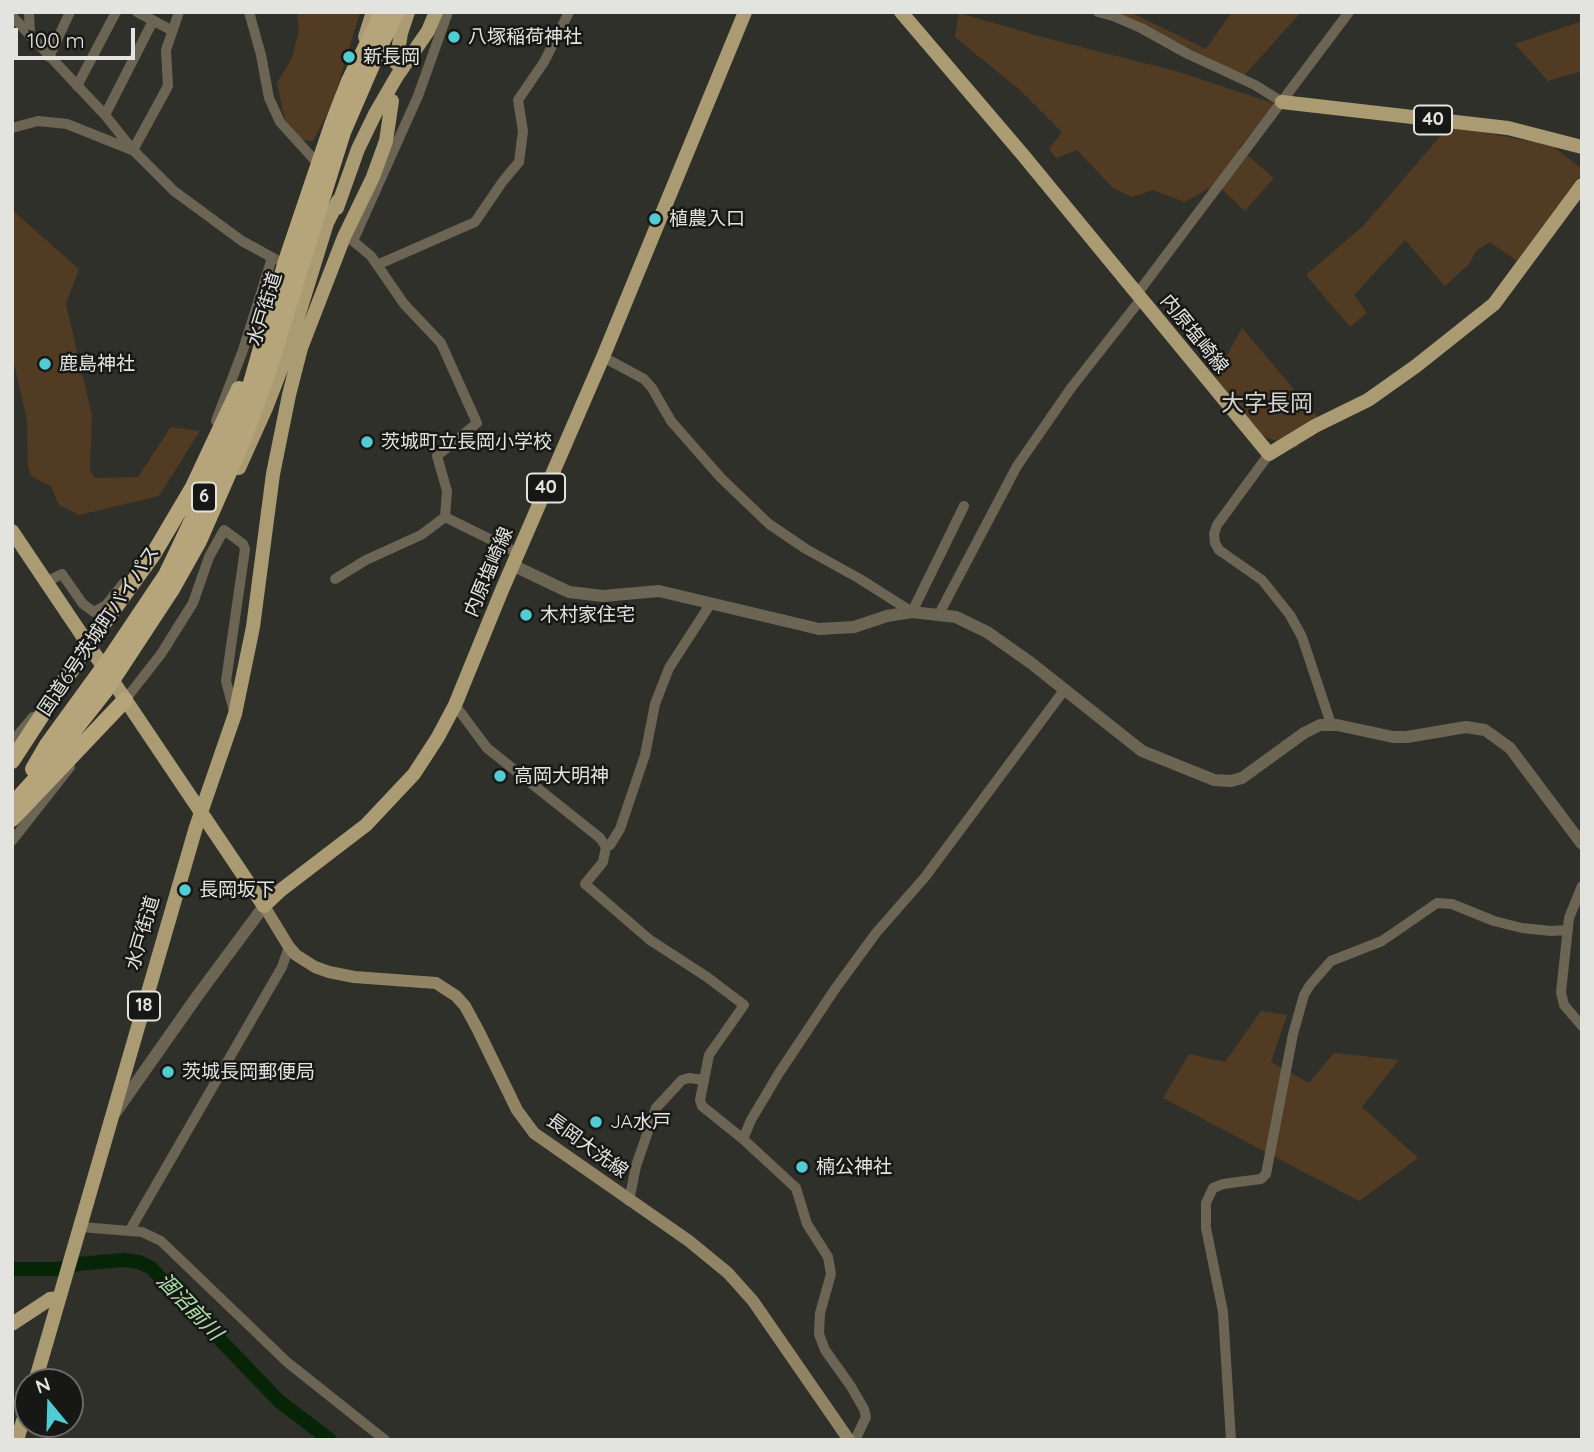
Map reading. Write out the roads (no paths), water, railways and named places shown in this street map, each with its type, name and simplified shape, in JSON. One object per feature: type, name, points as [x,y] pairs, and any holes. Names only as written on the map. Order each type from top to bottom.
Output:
[{"type":"highway","name":"6","points":[[356,83],[383,12]]},
{"type":"highway","name":"6","points":[[356,83],[397,12]]},
{"type":"highway","name":"水戸街道","points":[[270,324],[279,260],[356,83]]},
{"type":"highway","name":"水戸街道","points":[[199,541],[258,400],[356,83]]},
{"type":"highway","name":"国道6号茨城町バイパス","points":[[115,663],[184,540],[235,427],[270,324]]},
{"type":"highway","points":[[12,761],[154,553],[193,487],[270,324]]},
{"type":"highway","name":"国道6号茨城町バイパス","points":[[13,803],[47,745],[100,684],[172,589],[199,541]]},
{"type":"highway","points":[[12,819],[125,700]]},
{"type":"main road","points":[[356,83],[373,12]]},
{"type":"main road","points":[[396,63],[408,12]]},
{"type":"main road","points":[[199,541],[236,475],[266,408],[285,359],[327,223],[375,114],[428,31],[436,12]]},
{"type":"main road","name":"内原塩崎線","points":[[264,906],[344,843],[387,803],[427,756],[455,705],[603,357],[745,12]]},
{"type":"main road","name":"内原塩崎線","points":[[901,12],[1023,155],[1269,454]]},
{"type":"main road","points":[[309,325],[349,239],[373,177],[386,141],[393,101]]},
{"type":"main road","name":"40","points":[[1282,102],[1508,128],[1582,147]]},
{"type":"main road","points":[[1269,454],[1315,426],[1355,408],[1377,394],[1493,304],[1582,185]]},
{"type":"main road","points":[[309,325],[338,201]]},
{"type":"main road","name":"水戸街道","points":[[39,1368],[202,811],[235,713],[253,626],[282,426],[309,325]]},
{"type":"main road","points":[[12,531],[264,906]]},
{"type":"main road","name":"長岡大洗線","points":[[264,906],[289,947],[303,961],[329,972],[387,981],[426,981],[448,988],[465,1006],[517,1110],[534,1133],[689,1241],[743,1288],[849,1440]]},
{"type":"main road","points":[[12,1324],[61,1292]]},
{"type":"street","points":[[29,12],[30,36]]},
{"type":"street","points":[[49,57],[70,12]]},
{"type":"street","points":[[77,86],[116,12]]},
{"type":"street","points":[[137,12],[171,30]]},
{"type":"street","points":[[133,150],[168,86],[165,58],[171,30],[179,12]]},
{"type":"street","points":[[249,12],[269,98],[280,122],[319,164]]},
{"type":"street","points":[[335,579],[366,560],[421,535],[445,517],[447,491],[437,456],[477,423],[441,343],[404,304],[377,265],[349,239],[418,96],[449,12]]},
{"type":"street","points":[[377,265],[475,222],[519,162],[523,131],[518,100],[544,62],[569,12]]},
{"type":"street","points":[[1098,12],[1141,28],[1188,54],[1255,85],[1282,102]]},
{"type":"street","points":[[939,614],[1017,466],[1071,388],[1349,12]]},
{"type":"street","points":[[12,16],[105,115],[133,150],[174,191],[242,242],[279,260],[216,421],[182,492],[144,555],[106,605],[94,612],[83,604],[62,574],[46,582]]},
{"type":"street","points":[[105,115],[153,21]]},
{"type":"street","points":[[12,128],[38,121],[67,124],[133,150]]},
{"type":"street","points":[[603,357],[644,379],[671,421],[721,478],[769,524],[912,612]]},
{"type":"street","points":[[1269,454],[1217,525],[1215,543],[1219,550],[1262,580],[1290,615],[1301,637],[1331,724]]},
{"type":"street","points":[[912,612],[964,506]]},
{"type":"street","points":[[445,517],[551,584],[578,594],[603,596],[659,591],[819,629],[854,627],[887,616],[912,612],[956,617],[987,632],[1143,751],[1202,776],[1222,781],[1242,778],[1312,728],[1331,724],[1393,737],[1466,727],[1493,734],[1510,748],[1582,844]]},
{"type":"street","points":[[125,700],[161,654],[193,603],[209,557],[224,530],[243,544],[245,549],[226,681],[235,713]]},
{"type":"street","points":[[711,603],[669,668],[655,704],[650,738],[620,829],[606,847],[603,862],[585,884],[650,940],[744,1004],[709,1055],[702,1106],[796,1188],[807,1224],[828,1257],[831,1274],[820,1313],[819,1334],[825,1350],[864,1409],[866,1417],[855,1440]]},
{"type":"street","points":[[743,1139],[779,1073],[835,989],[876,933],[925,877],[1065,689]]},
{"type":"street","points":[[12,742],[32,718],[55,698]]},
{"type":"street","points":[[455,705],[487,748],[600,838],[606,847]]},
{"type":"street","points":[[12,841],[69,768],[76,751]]},
{"type":"street","points":[[1582,887],[1573,906],[1568,930],[1561,992],[1564,1005],[1582,1026]]},
{"type":"street","points":[[1231,1440],[1223,1312],[1206,1228],[1206,1203],[1213,1188],[1261,1179],[1266,1174],[1293,1034],[1304,995],[1310,985],[1331,961],[1382,941],[1437,903],[1452,904],[1494,921],[1522,928],[1568,930]]},
{"type":"street","points":[[111,1118],[264,906]]},
{"type":"street","points":[[130,1230],[282,967],[289,947]]},
{"type":"street","points":[[124,1074],[139,1081]]},
{"type":"street","points":[[629,1201],[636,1166],[656,1108],[682,1080],[704,1080]]},
{"type":"street","points":[[81,1227],[130,1230],[154,1236],[286,1362],[385,1440]]},
{"type":"waterway","name":"涸沼前川","points":[[12,1269],[58,1269],[78,1264],[123,1260],[139,1262],[151,1268],[279,1401],[330,1440]]},
{"type":"place","name":"八塚稲荷神社","points":[[454,37]]},
{"type":"place","name":"新長岡","points":[[349,57]]},
{"type":"place","name":"植農入口","points":[[655,219]]},
{"type":"place","name":"鹿島神社","points":[[45,364]]},
{"type":"place","name":"茨城町立長岡小学校","points":[[367,442]]},
{"type":"place","name":"木村家住宅","points":[[526,615]]},
{"type":"place","name":"高岡大明神","points":[[500,776]]},
{"type":"place","name":"長岡坂下","points":[[185,890]]},
{"type":"place","name":"茨城長岡郵便局","points":[[168,1072]]},
{"type":"place","name":"JA水戸","points":[[596,1122]]},
{"type":"place","name":"楠公神社","points":[[802,1167]]},
{"type":"district","name":"大字長岡","points":[[1267,404]]}]
